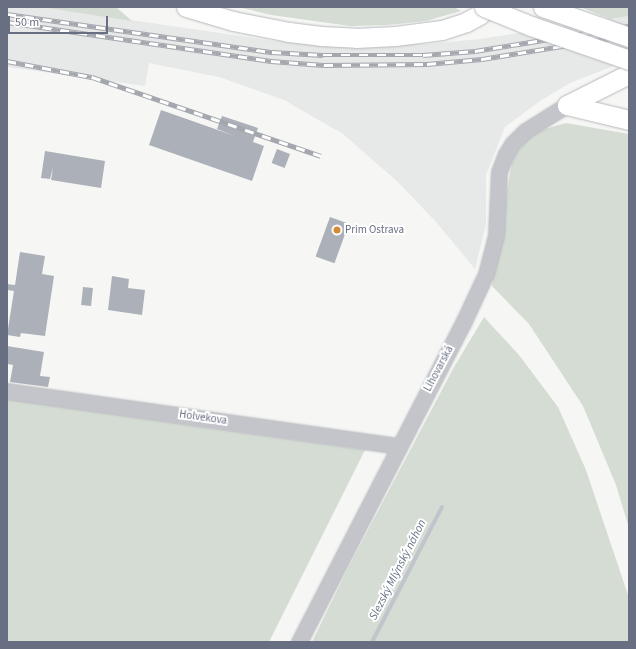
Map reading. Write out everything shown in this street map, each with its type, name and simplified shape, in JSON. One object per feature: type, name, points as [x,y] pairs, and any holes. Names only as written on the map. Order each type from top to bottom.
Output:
[{"type":"main road","points":[[186,7],[233,21],[289,32],[326,37],[363,38],[396,36],[442,30],[466,22],[479,15],[488,7]]},
{"type":"main road","points":[[484,7],[531,26],[629,60]]},
{"type":"main road","points":[[543,7],[629,37]]},
{"type":"main road","points":[[567,105],[629,74]]},
{"type":"main road","points":[[567,105],[629,120]]},
{"type":"street","name":"Lihovarská","points":[[299,642],[463,323],[486,274],[496,235],[499,172],[506,154],[513,143],[525,131],[567,105]]},
{"type":"street","name":"Holvekova","points":[[7,391],[399,446]]},
{"type":"shaded area","points":[[7,7],[41,7],[274,41],[325,45],[426,44],[480,39],[629,16],[629,60],[570,83],[540,101],[505,127],[486,175],[486,225],[475,269],[436,222],[398,182],[343,134],[284,100],[219,77],[149,63],[145,86],[7,67]]},
{"type":"shaded area","points":[[41,7],[116,7],[132,21]]},
{"type":"shaded area","points":[[238,7],[454,7],[461,11],[426,21],[388,25],[350,26],[271,15]]},
{"type":"shaded area","points":[[580,7],[629,7],[629,16],[610,19]]},
{"type":"shaded area","points":[[566,123],[629,134],[629,528],[616,485],[583,406],[529,324],[492,286],[513,157],[534,132]]},
{"type":"shaded area","points":[[484,317],[519,355],[558,407],[586,470],[629,598],[629,642],[312,642],[348,568],[454,367]]},
{"type":"shaded area","points":[[7,399],[365,450],[269,642],[7,642]]},
{"type":"building","points":[[161,110],[235,136],[217,129],[222,116],[258,128],[253,142],[264,146],[252,181],[149,145]]},
{"type":"building","points":[[277,149],[290,154],[285,168],[272,163]]},
{"type":"building","points":[[45,151],[105,161],[101,188],[51,180],[53,167],[50,179],[41,178]]},
{"type":"building","points":[[330,217],[349,224],[334,263],[316,256]]},
{"type":"building","points":[[20,252],[45,256],[42,274],[54,276],[45,336],[21,333],[20,337],[7,335],[14,291],[7,290],[7,284],[15,285]]},
{"type":"building","points":[[112,276],[129,279],[128,288],[145,290],[142,315],[108,310]]},
{"type":"building","points":[[83,287],[93,288],[91,306],[81,305]]},
{"type":"building","points":[[7,346],[44,352],[40,376],[50,377],[48,387],[10,382],[13,365],[8,364]]},
{"type":"waterway","name":"Slezský Mlýnský náhon","points":[[372,642],[442,507]]},
{"type":"railway","points":[[7,14],[272,52],[323,55],[423,55],[475,51],[629,26]]},
{"type":"railway","points":[[7,22],[271,61],[324,65],[427,64],[482,59],[629,35]]},
{"type":"railway","points":[[7,61],[92,77],[321,156]]},
{"type":"place","name":"Prim Ostrava","points":[[337,230]]}]
